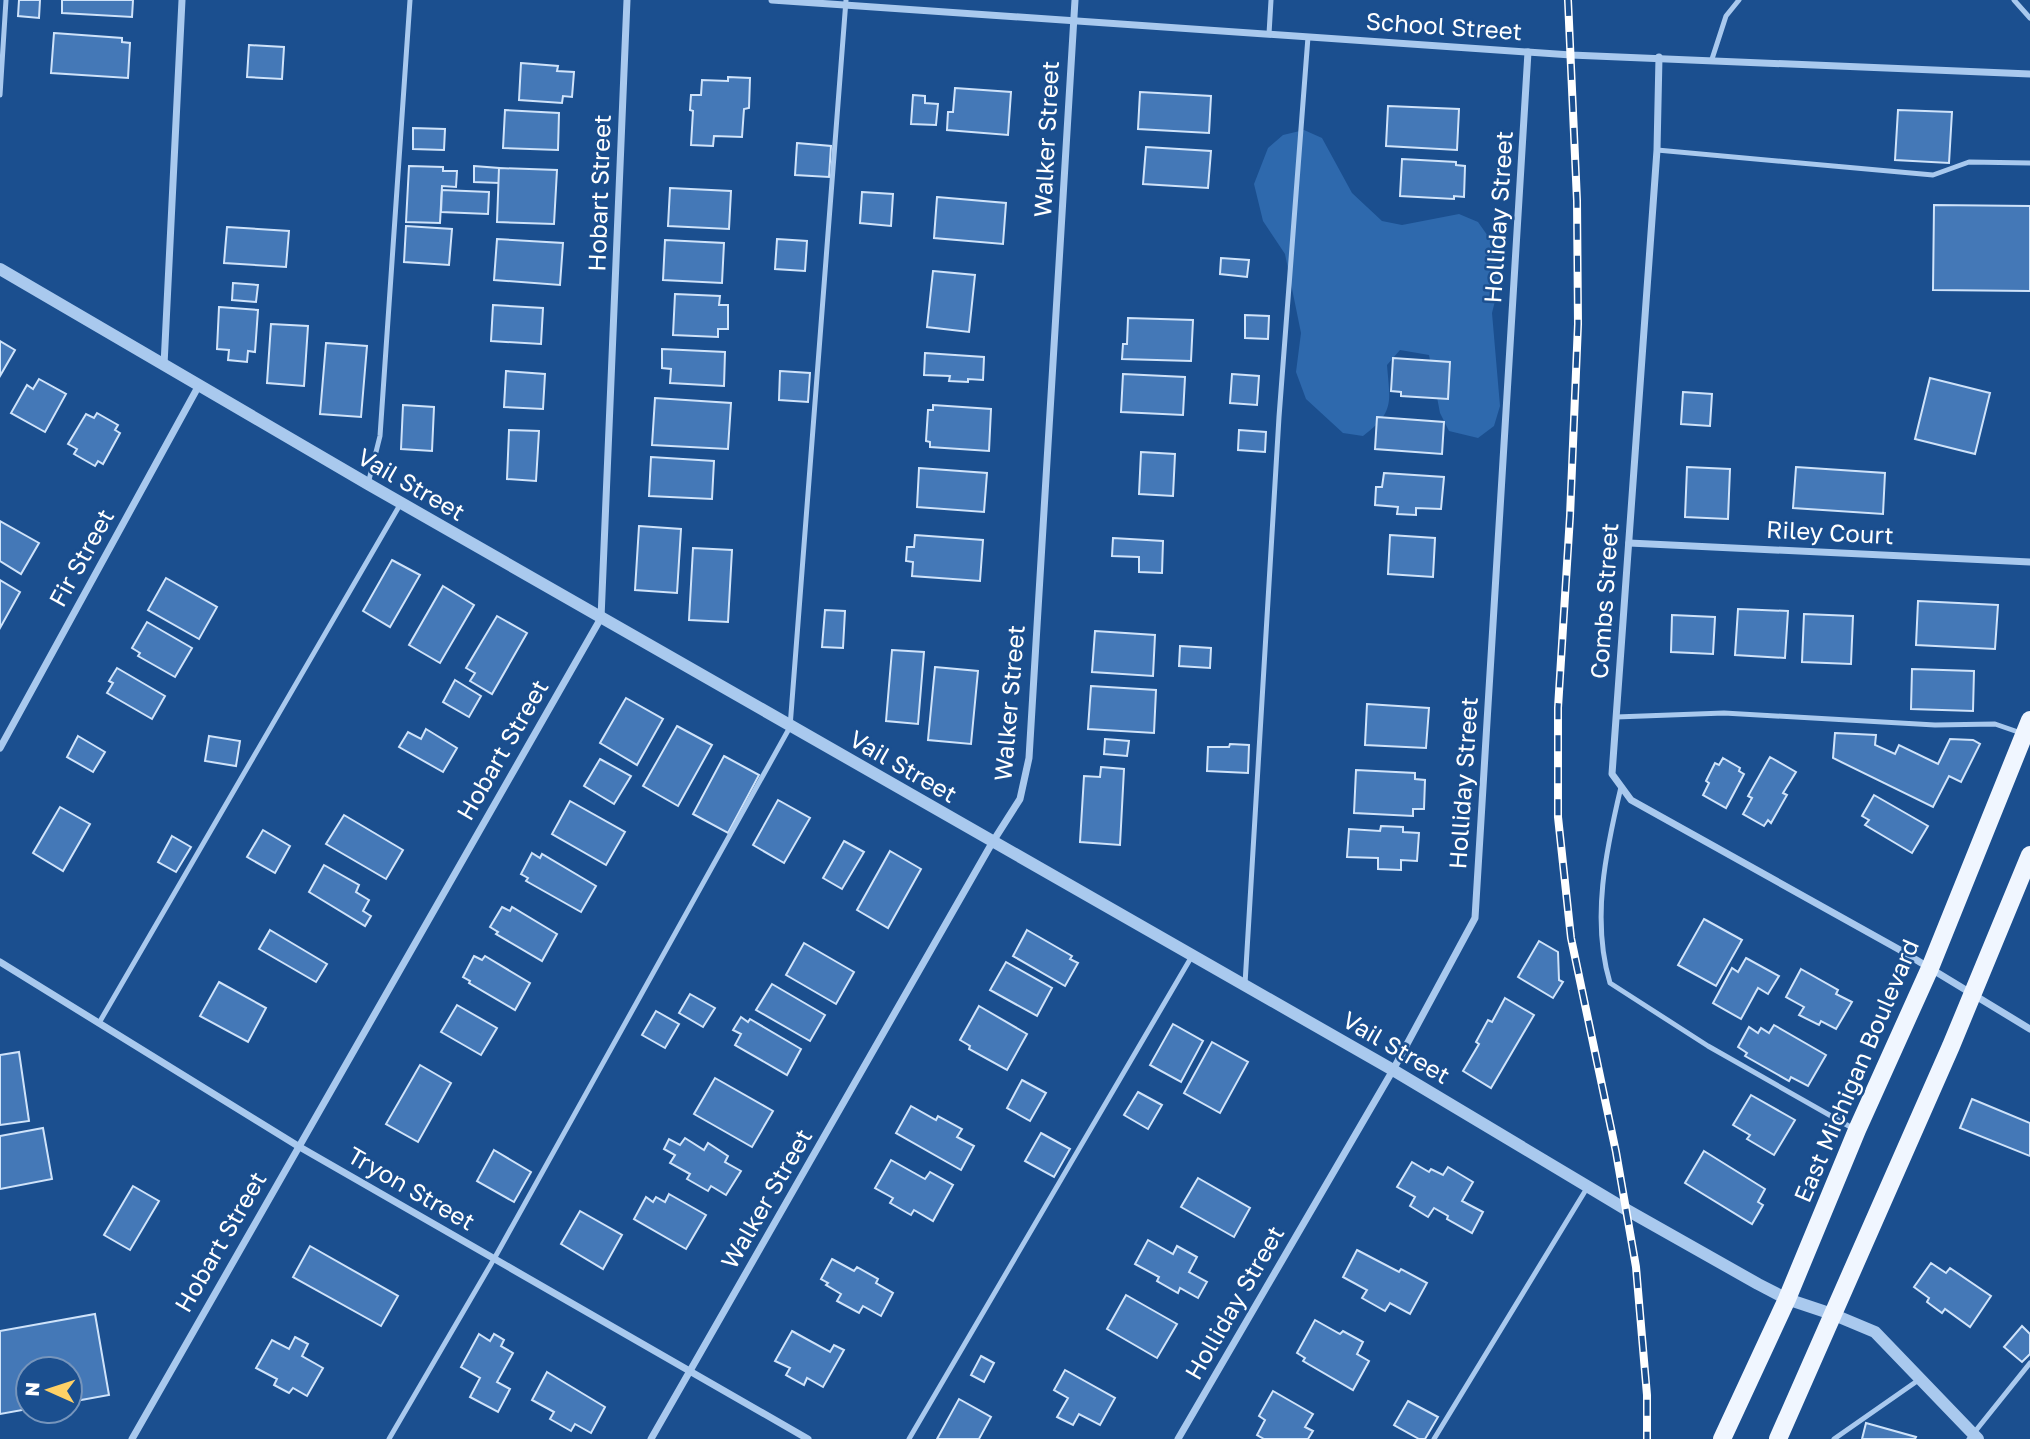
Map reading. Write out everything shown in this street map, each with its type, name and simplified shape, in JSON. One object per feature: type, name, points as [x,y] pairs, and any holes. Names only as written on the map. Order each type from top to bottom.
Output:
[{"type":"main road","name":"East Michigan Boulevard","points":[[1722,1439],[1787,1298],[1857,1130],[1930,968],[2027,727]]},
{"type":"main road","points":[[1779,1439],[1973,995],[2030,855]]},
{"type":"street","points":[[164,365],[182,0]]},
{"type":"street","name":"Hobart Street","points":[[132,1439],[601,618],[627,0]]},
{"type":"street","name":"School Street","points":[[772,0],[1570,55],[2030,74]]},
{"type":"street","name":"Walker Street","points":[[652,1439],[992,843],[1020,799],[1029,758],[1075,0]]},
{"type":"street","name":"Holliday Street","points":[[1178,1439],[1393,1070],[1475,918],[1528,52]]},
{"type":"street","name":"Combs Street","points":[[1621,787],[1612,774],[1657,150],[1659,57]]},
{"type":"street","name":"Vail Street","points":[[0,269],[198,387],[1393,1070],[1758,1284],[1875,1332],[1973,1437]]},
{"type":"street","name":"Fir Street","points":[[0,748],[198,387]]},
{"type":"street","name":"Riley Court","points":[[1629,543],[2030,562]]},
{"type":"street","points":[[1621,787],[1631,800],[1930,968],[2030,1029]]},
{"type":"street","name":"Tryon Street","points":[[0,962],[298,1146],[808,1439]]},
{"type":"lane","points":[[0,95],[6,0]]},
{"type":"lane","points":[[368,484],[380,436],[410,0]]},
{"type":"lane","points":[[1269,34],[1271,0]]},
{"type":"lane","points":[[1712,60],[1726,16],[1739,0]]},
{"type":"lane","points":[[2014,0],[2030,18]]},
{"type":"lane","points":[[389,1439],[494,1259],[790,727],[846,3]]},
{"type":"lane","points":[[1245,986],[1279,417],[1308,37]]},
{"type":"lane","points":[[1657,150],[1933,175],[1969,162],[2030,163]]},
{"type":"lane","points":[[99,1023],[401,503]]},
{"type":"lane","points":[[1616,718],[1724,713],[1935,725],[1995,724],[2027,727]]},
{"type":"lane","points":[[1621,787],[1612,823],[1602,895],[1601,936],[1610,983],[1708,1046],[1857,1130]]},
{"type":"lane","points":[[909,1439],[1192,956]]},
{"type":"lane","points":[[1434,1439],[1588,1186]]},
{"type":"lane","points":[[1973,1437],[2030,1363]]},
{"type":"lane","points":[[1834,1439],[1920,1379]]},
{"type":"shaded area","points":[[1304,130],[1322,138],[1352,193],[1382,221],[1402,225],[1459,214],[1478,222],[1490,239],[1500,281],[1492,313],[1500,406],[1494,426],[1478,438],[1449,431],[1440,413],[1429,355],[1400,350],[1387,365],[1388,405],[1381,420],[1363,436],[1343,433],[1306,399],[1296,372],[1301,333],[1285,254],[1263,221],[1254,184],[1268,148],[1283,135]]},
{"type":"building","points":[[19,0],[40,0],[39,18],[18,16]]},
{"type":"building","points":[[62,0],[133,0],[132,17],[62,13]]},
{"type":"building","points":[[54,33],[122,38],[122,42],[130,43],[128,78],[51,73]]},
{"type":"building","points":[[249,45],[284,47],[282,79],[247,77]]},
{"type":"building","points":[[521,63],[558,66],[557,71],[574,72],[572,97],[563,96],[562,103],[519,100]]},
{"type":"building","points":[[728,77],[750,78],[749,108],[744,109],[742,137],[714,136],[713,146],[691,145],[691,95],[701,95],[702,80],[728,81]]},
{"type":"building","points":[[955,88],[1011,92],[1008,135],[947,130],[948,112],[953,112]]},
{"type":"building","points":[[1140,92],[1211,96],[1209,133],[1138,129]]},
{"type":"building","points":[[913,95],[925,96],[925,103],[938,104],[936,125],[911,124]]},
{"type":"building","points":[[1388,106],[1459,109],[1457,150],[1386,146]]},
{"type":"building","points":[[505,110],[559,113],[558,150],[503,148]]},
{"type":"building","points":[[1898,110],[1952,112],[1949,163],[1895,160]]},
{"type":"building","points":[[413,128],[445,129],[444,150],[413,149]]},
{"type":"building","points":[[797,143],[831,146],[829,177],[795,175]]},
{"type":"building","points":[[1146,147],[1211,151],[1208,188],[1143,184]]},
{"type":"building","points":[[1402,159],[1456,162],[1456,165],[1465,166],[1464,197],[1454,196],[1454,199],[1400,196]]},
{"type":"building","points":[[409,166],[443,167],[443,171],[457,171],[456,187],[442,186],[440,223],[406,222]]},
{"type":"building","points":[[474,166],[499,168],[499,183],[474,182]]},
{"type":"building","points":[[499,168],[557,170],[554,224],[497,222]]},
{"type":"building","points":[[670,188],[731,191],[729,229],[668,226]]},
{"type":"building","points":[[442,190],[489,192],[488,214],[441,212]]},
{"type":"building","points":[[862,192],[893,194],[891,226],[860,223]]},
{"type":"building","points":[[937,197],[1006,203],[1003,244],[934,238]]},
{"type":"building","points":[[1934,205],[2030,206],[2030,291],[1933,290]]},
{"type":"building","points":[[406,226],[452,229],[449,265],[404,262]]},
{"type":"building","points":[[227,227],[289,231],[286,267],[224,263]]},
{"type":"building","points":[[497,239],[563,243],[560,285],[494,280]]},
{"type":"building","points":[[777,239],[807,241],[805,271],[775,269]]},
{"type":"building","points":[[665,240],[724,243],[722,283],[663,280]]},
{"type":"building","points":[[1221,258],[1249,260],[1247,277],[1220,274]]},
{"type":"building","points":[[933,271],[975,275],[969,332],[927,327]]},
{"type":"building","points":[[233,283],[258,285],[256,302],[232,300]]},
{"type":"building","points":[[675,294],[720,296],[719,305],[728,305],[728,329],[718,329],[718,337],[673,335]]},
{"type":"building","points":[[493,305],[543,308],[541,344],[491,341]]},
{"type":"building","points":[[219,307],[258,310],[255,352],[248,351],[247,362],[228,360],[229,350],[217,349]]},
{"type":"building","points":[[1245,315],[1269,316],[1268,339],[1245,338]]},
{"type":"building","points":[[1128,318],[1193,320],[1191,361],[1122,359],[1123,344],[1127,344]]},
{"type":"building","points":[[271,324],[308,326],[304,386],[267,383]]},
{"type":"building","points":[[0,341],[15,350],[0,376]]},
{"type":"building","points":[[326,343],[367,346],[361,417],[320,414]]},
{"type":"building","points":[[662,349],[725,352],[724,386],[670,383],[671,369],[662,368]]},
{"type":"building","points":[[925,353],[984,357],[983,380],[949,381],[950,376],[924,375]]},
{"type":"building","points":[[1393,358],[1450,362],[1448,399],[1401,396],[1401,392],[1391,391]]},
{"type":"building","points":[[506,371],[545,374],[543,409],[504,407]]},
{"type":"building","points":[[780,371],[810,373],[808,402],[779,400]]},
{"type":"building","points":[[1123,374],[1185,377],[1183,415],[1121,412]]},
{"type":"building","points":[[1232,374],[1259,376],[1257,405],[1230,403]]},
{"type":"building","points":[[1930,378],[1990,393],[1975,454],[1915,439]]},
{"type":"building","points":[[39,379],[66,394],[45,432],[11,413],[27,385],[33,389]]},
{"type":"building","points":[[1683,392],[1712,394],[1710,426],[1681,424]]},
{"type":"building","points":[[655,398],[731,403],[728,449],[652,445]]},
{"type":"building","points":[[403,405],[434,407],[432,451],[401,449]]},
{"type":"building","points":[[933,405],[991,409],[989,451],[930,447],[930,442],[926,441],[928,410],[933,410]]},
{"type":"building","points":[[97,413],[118,425],[115,430],[120,433],[103,464],[98,461],[95,466],[74,454],[77,449],[68,444],[86,414],[94,418]]},
{"type":"building","points":[[1377,417],[1444,422],[1442,454],[1375,449]]},
{"type":"building","points":[[509,430],[539,431],[536,481],[507,479]]},
{"type":"building","points":[[1239,430],[1266,432],[1265,452],[1238,450]]},
{"type":"building","points":[[1141,452],[1175,454],[1173,496],[1139,494]]},
{"type":"building","points":[[651,457],[714,461],[712,499],[649,496]]},
{"type":"building","points":[[1687,467],[1730,469],[1728,519],[1685,517]]},
{"type":"building","points":[[1796,467],[1885,473],[1883,514],[1793,508]]},
{"type":"building","points":[[919,468],[987,473],[984,512],[917,507]]},
{"type":"building","points":[[1384,473],[1444,477],[1441,509],[1416,508],[1416,515],[1397,514],[1398,507],[1375,505],[1376,487],[1382,487]]},
{"type":"building","points":[[0,521],[39,543],[21,574],[0,561]]},
{"type":"building","points":[[639,526],[681,529],[677,593],[635,590]]},
{"type":"building","points":[[915,535],[983,540],[980,581],[912,576],[913,562],[906,561],[907,547],[914,547]]},
{"type":"building","points":[[1390,535],[1435,538],[1433,577],[1388,574]]},
{"type":"building","points":[[1113,538],[1163,541],[1162,573],[1139,572],[1139,557],[1112,556]]},
{"type":"building","points":[[693,548],[732,550],[728,622],[689,620]]},
{"type":"building","points":[[392,560],[420,575],[390,627],[363,611]]},
{"type":"building","points":[[166,578],[217,607],[199,639],[148,610]]},
{"type":"building","points":[[0,580],[20,592],[0,628]]},
{"type":"building","points":[[443,586],[474,605],[440,663],[409,645]]},
{"type":"building","points":[[1918,601],[1998,605],[1995,649],[1916,645]]},
{"type":"building","points":[[1738,609],[1788,611],[1785,658],[1735,655]]},
{"type":"building","points":[[825,610],[845,611],[843,648],[822,647]]},
{"type":"building","points":[[1804,614],[1853,616],[1851,664],[1802,662]]},
{"type":"building","points":[[1672,615],[1715,617],[1713,654],[1671,652]]},
{"type":"building","points":[[497,616],[527,633],[492,694],[470,681],[475,673],[466,668]]},
{"type":"building","points":[[147,622],[192,648],[175,677],[138,656],[140,653],[132,648]]},
{"type":"building","points":[[1095,631],[1155,635],[1153,676],[1092,672]]},
{"type":"building","points":[[1180,646],[1211,648],[1210,668],[1179,666]]},
{"type":"building","points":[[892,650],[924,652],[918,724],[886,721]]},
{"type":"building","points":[[935,667],[978,671],[971,744],[928,740]]},
{"type":"building","points":[[117,668],[165,696],[152,719],[107,693],[113,683],[109,681]]},
{"type":"building","points":[[1912,669],[1974,671],[1973,711],[1911,709]]},
{"type":"building","points":[[455,680],[481,696],[469,717],[443,702]]},
{"type":"building","points":[[1091,686],[1156,690],[1154,733],[1088,729]]},
{"type":"building","points":[[626,698],[663,719],[637,765],[600,743]]},
{"type":"building","points":[[1367,704],[1429,708],[1426,748],[1365,745]]},
{"type":"building","points":[[677,726],[712,745],[678,806],[643,786]]},
{"type":"building","points":[[426,729],[457,748],[443,772],[399,747],[408,732],[421,739]]},
{"type":"building","points":[[1835,733],[1876,735],[1875,745],[1895,754],[1899,745],[1938,764],[1950,739],[1973,740],[1980,744],[1961,782],[1949,776],[1933,807],[1833,758]]},
{"type":"building","points":[[78,736],[105,752],[93,772],[67,757]]},
{"type":"building","points":[[209,736],[240,741],[236,766],[205,761]]},
{"type":"building","points":[[1105,739],[1129,741],[1127,756],[1104,754]]},
{"type":"building","points":[[1230,744],[1249,745],[1248,773],[1207,771],[1208,747],[1229,747]]},
{"type":"building","points":[[724,756],[759,775],[728,833],[693,814]]},
{"type":"building","points":[[1770,757],[1796,772],[1783,793],[1787,795],[1771,823],[1768,820],[1764,826],[1743,814],[1752,798],[1748,796]]},
{"type":"building","points":[[1723,758],[1740,768],[1739,771],[1744,774],[1726,808],[1703,795],[1709,783],[1706,781],[1715,763],[1719,765]]},
{"type":"building","points":[[600,759],[631,776],[614,804],[584,786]]},
{"type":"building","points":[[1101,767],[1124,769],[1120,845],[1080,842],[1084,776],[1100,777]]},
{"type":"building","points":[[1356,770],[1415,773],[1415,779],[1425,780],[1424,809],[1413,809],[1413,816],[1354,813]]},
{"type":"building","points":[[1874,795],[1928,826],[1912,853],[1865,825],[1869,820],[1862,816]]},
{"type":"building","points":[[778,800],[810,818],[784,863],[753,845]]},
{"type":"building","points":[[570,801],[625,832],[606,865],[552,834]]},
{"type":"building","points":[[60,807],[90,824],[63,871],[33,853]]},
{"type":"building","points":[[344,815],[403,850],[386,879],[326,844]]},
{"type":"building","points":[[1381,826],[1403,827],[1403,832],[1419,833],[1417,861],[1401,860],[1401,870],[1378,869],[1378,858],[1347,857],[1349,829],[1380,831]]},
{"type":"building","points":[[263,830],[290,846],[275,873],[247,857]]},
{"type":"building","points":[[172,836],[191,847],[176,872],[158,862]]},
{"type":"building","points":[[844,841],[864,852],[842,889],[823,878]]},
{"type":"building","points":[[890,851],[921,869],[888,928],[857,910]]},
{"type":"building","points":[[532,853],[540,858],[542,854],[596,886],[581,912],[526,881],[528,878],[521,874]]},
{"type":"building","points":[[324,865],[359,885],[356,892],[369,900],[363,911],[371,916],[365,926],[309,892]]},
{"type":"building","points":[[502,907],[510,911],[512,907],[557,934],[542,961],[496,934],[498,932],[490,927]]},
{"type":"building","points":[[1704,919],[1742,940],[1716,986],[1678,965]]},
{"type":"building","points":[[270,930],[327,964],[316,982],[259,949]]},
{"type":"building","points":[[1027,930],[1072,956],[1070,959],[1078,963],[1065,986],[1013,956]]},
{"type":"building","points":[[1539,941],[1558,952],[1559,980],[1563,982],[1553,998],[1518,977]]},
{"type":"building","points":[[804,943],[854,972],[836,1004],[786,975]]},
{"type":"building","points":[[474,956],[482,960],[485,956],[530,983],[515,1010],[463,977]]},
{"type":"building","points":[[1746,958],[1779,976],[1768,994],[1758,988],[1741,1019],[1713,1003],[1732,968],[1738,972]]},
{"type":"building","points":[[1006,962],[1052,988],[1037,1016],[990,990]]},
{"type":"building","points":[[1801,969],[1838,990],[1836,994],[1852,1002],[1836,1029],[1821,1021],[1819,1025],[1799,1015],[1804,1007],[1786,997]]},
{"type":"building","points":[[219,982],[266,1008],[248,1042],[200,1016]]},
{"type":"building","points":[[772,984],[825,1015],[810,1041],[756,1010]]},
{"type":"building","points":[[690,994],[715,1008],[703,1027],[679,1013]]},
{"type":"building","points":[[1505,998],[1534,1015],[1491,1088],[1463,1071],[1479,1044],[1476,1042],[1488,1020],[1492,1022]]},
{"type":"building","points":[[457,1005],[497,1028],[481,1055],[441,1032]]},
{"type":"building","points":[[979,1006],[1027,1034],[1007,1070],[969,1049],[970,1046],[960,1040]]},
{"type":"building","points":[[656,1011],[679,1024],[665,1048],[642,1035]]},
{"type":"building","points":[[741,1017],[748,1022],[750,1019],[801,1049],[787,1075],[735,1045],[741,1034],[733,1030]]},
{"type":"building","points":[[1173,1024],[1203,1041],[1181,1082],[1150,1065]]},
{"type":"building","points":[[1774,1025],[1826,1055],[1808,1086],[1791,1077],[1789,1081],[1745,1056],[1747,1053],[1738,1047],[1749,1027],[1758,1033],[1761,1028],[1769,1033]]},
{"type":"building","points":[[1212,1042],[1248,1062],[1220,1113],[1184,1093]]},
{"type":"building","points":[[19,1052],[29,1121],[0,1125],[0,1055]]},
{"type":"building","points":[[420,1065],[451,1083],[418,1142],[386,1124]]},
{"type":"building","points":[[715,1078],[773,1111],[752,1147],[694,1114]]},
{"type":"building","points":[[1022,1080],[1046,1093],[1030,1121],[1007,1108]]},
{"type":"building","points":[[1138,1092],[1162,1105],[1148,1129],[1124,1115]]},
{"type":"building","points":[[1751,1095],[1795,1120],[1774,1155],[1747,1139],[1750,1135],[1733,1125]]},
{"type":"building","points":[[1972,1099],[2030,1123],[2030,1156],[1960,1128]]},
{"type":"building","points":[[911,1106],[936,1120],[938,1116],[962,1129],[957,1137],[974,1146],[961,1170],[896,1133]]},
{"type":"building","points":[[43,1128],[52,1179],[0,1189],[0,1136]]},
{"type":"building","points":[[1041,1133],[1070,1149],[1054,1177],[1025,1161]]},
{"type":"building","points":[[685,1138],[704,1150],[708,1143],[728,1156],[725,1162],[741,1171],[726,1195],[711,1186],[708,1191],[687,1179],[690,1174],[670,1163],[675,1155],[664,1149],[669,1139],[680,1145]]},
{"type":"building","points":[[494,1150],[531,1172],[514,1202],[477,1181]]},
{"type":"building","points":[[1704,1151],[1765,1189],[1758,1202],[1763,1205],[1752,1224],[1685,1183]]},
{"type":"building","points":[[891,1160],[925,1179],[930,1172],[953,1185],[933,1221],[914,1210],[911,1215],[890,1203],[893,1198],[875,1188]]},
{"type":"building","points":[[1412,1162],[1429,1172],[1431,1169],[1443,1175],[1448,1167],[1473,1182],[1462,1201],[1483,1212],[1472,1233],[1434,1208],[1428,1217],[1410,1206],[1415,1197],[1397,1187]]},
{"type":"building","points":[[1198,1178],[1250,1208],[1234,1237],[1181,1207]]},
{"type":"building","points":[[133,1186],[159,1201],[130,1250],[104,1235]]},
{"type":"building","points":[[669,1194],[706,1215],[686,1249],[634,1219],[646,1197],[653,1202],[656,1197],[665,1202]]},
{"type":"building","points":[[580,1211],[622,1235],[603,1269],[561,1244]]},
{"type":"building","points":[[1148,1240],[1173,1254],[1177,1246],[1197,1257],[1189,1272],[1207,1282],[1198,1298],[1180,1288],[1178,1293],[1157,1281],[1159,1277],[1135,1264]]},
{"type":"building","points":[[310,1246],[398,1296],[381,1326],[293,1277]]},
{"type":"building","points":[[1357,1250],[1427,1283],[1410,1314],[1390,1303],[1385,1311],[1362,1298],[1367,1290],[1343,1277]]},
{"type":"building","points":[[832,1259],[854,1271],[857,1267],[878,1279],[876,1283],[893,1293],[881,1316],[863,1306],[859,1313],[837,1301],[841,1294],[821,1279]]},
{"type":"building","points":[[1931,1263],[1946,1273],[1950,1268],[1991,1296],[1970,1327],[1945,1309],[1942,1313],[1927,1302],[1929,1298],[1914,1287]]},
{"type":"building","points":[[1126,1295],[1177,1324],[1157,1358],[1107,1329]]},
{"type":"building","points":[[95,1314],[109,1395],[84,1399],[84,1355],[14,1355],[14,1412],[0,1414],[0,1331]]},
{"type":"building","points":[[1315,1320],[1340,1334],[1343,1331],[1363,1342],[1357,1354],[1369,1361],[1353,1390],[1303,1361],[1305,1358],[1297,1353]]},
{"type":"building","points":[[2022,1326],[2030,1334],[2030,1354],[2022,1362],[2004,1347]]},
{"type":"building","points":[[792,1331],[830,1352],[834,1345],[844,1350],[823,1387],[807,1378],[804,1385],[786,1375],[790,1368],[775,1361]]},
{"type":"building","points":[[479,1334],[490,1341],[494,1334],[504,1340],[501,1346],[513,1353],[497,1382],[510,1389],[498,1412],[470,1397],[480,1378],[461,1367]]},
{"type":"building","points":[[295,1337],[308,1344],[302,1356],[323,1368],[307,1396],[293,1388],[289,1393],[274,1385],[277,1379],[256,1368],[272,1340],[289,1349]]},
{"type":"building","points":[[981,1356],[994,1363],[984,1382],[971,1375]]},
{"type":"building","points":[[1065,1370],[1115,1398],[1100,1425],[1079,1414],[1073,1425],[1057,1417],[1068,1398],[1054,1390]]},
{"type":"building","points":[[547,1372],[605,1407],[591,1433],[575,1424],[571,1431],[550,1419],[554,1412],[532,1400]]},
{"type":"building","points":[[1273,1391],[1313,1414],[1305,1427],[1313,1431],[1308,1439],[1264,1439],[1257,1435],[1265,1420],[1259,1416]]},
{"type":"building","points":[[959,1399],[991,1417],[979,1439],[937,1439]]},
{"type":"building","points":[[1408,1401],[1438,1417],[1425,1439],[1419,1439],[1394,1425]]},
{"type":"building","points":[[1866,1423],[1916,1437],[1862,1439]]},
{"type":"railway","points":[[1568,0],[1577,201],[1578,324],[1558,708],[1558,817],[1571,938],[1616,1152],[1636,1267],[1647,1395],[1647,1439]]}]
